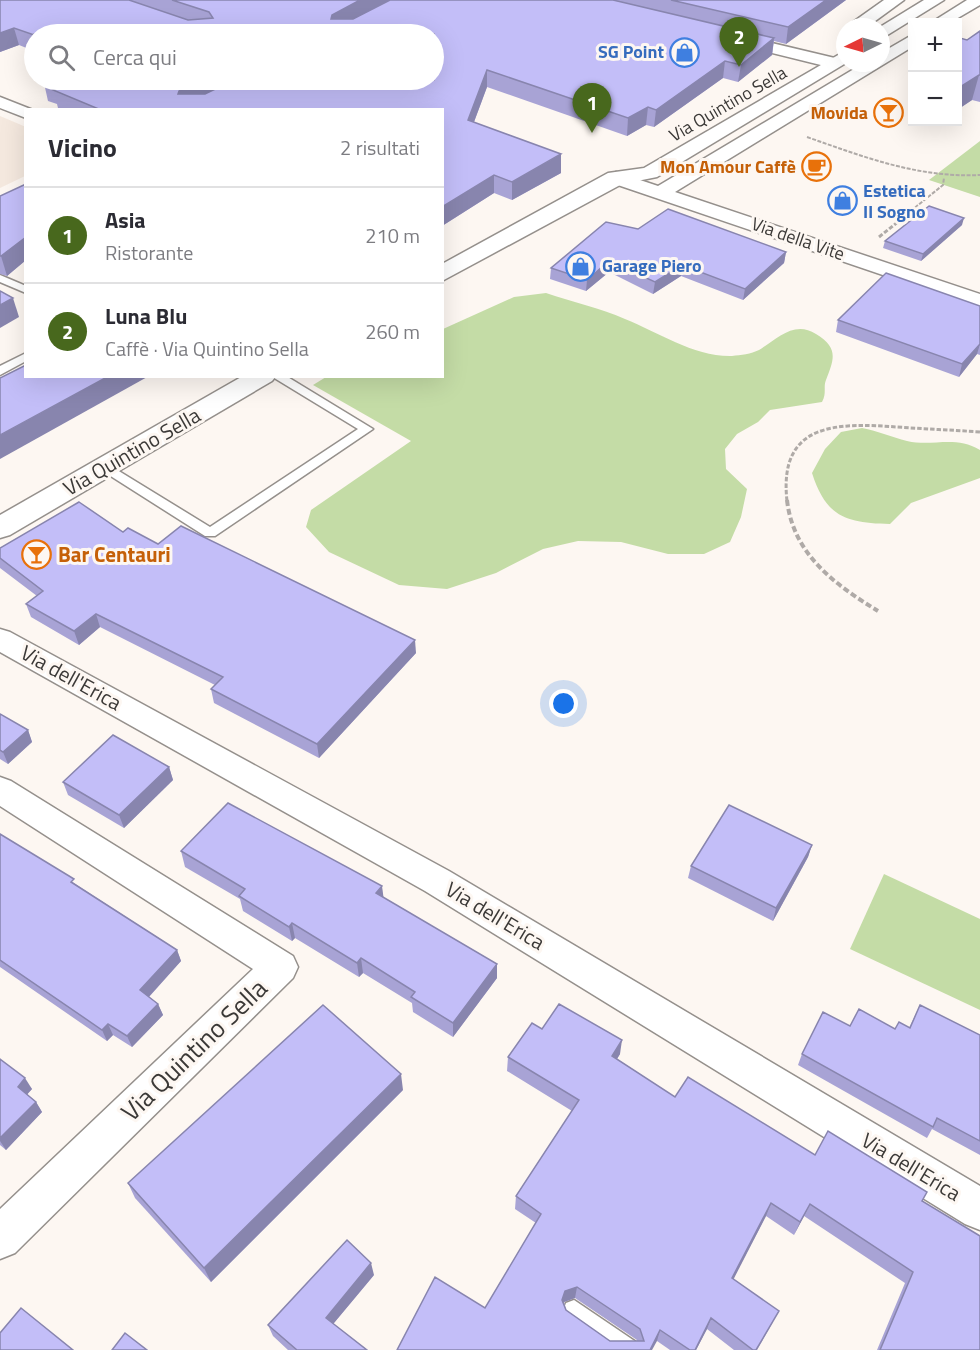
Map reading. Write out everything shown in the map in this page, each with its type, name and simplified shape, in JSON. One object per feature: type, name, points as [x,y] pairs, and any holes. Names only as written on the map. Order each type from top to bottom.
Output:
[{"type":"street","points":[[869,18],[896,0]]},
{"type":"street","points":[[890,28],[936,0]]},
{"type":"street","points":[[947,18],[978,0]]},
{"type":"street","points":[[722,36],[809,57]]},
{"type":"street","points":[[890,54],[908,43]]},
{"type":"street","name":"Via Quintino Sella","points":[[759,86],[809,57],[836,48]]},
{"type":"street","name":"Via Quintino Sella","points":[[444,273],[616,178],[650,173],[747,117],[836,49]]},
{"type":"street","name":"Via Quintino Sella","points":[[661,192],[861,72]]},
{"type":"street","name":"Via Quintino Sella","points":[[703,118],[741,96]]},
{"type":"street","points":[[0,102],[24,111]]},
{"type":"street","points":[[747,117],[774,126]]},
{"type":"street","name":"Via Quintino Sella","points":[[616,178],[626,163],[636,157]]},
{"type":"street","name":"Via della Vite","points":[[616,178],[980,301]]},
{"type":"street","name":"Via Quintino Sella","points":[[0,528],[260,378]]},
{"type":"street","name":"Via dell'Erica","points":[[0,639],[436,881],[980,1209]]},
{"type":"street","name":"Via Quintino Sella","points":[[0,790],[280,967],[0,1238]]},
{"type":"lane","points":[[0,278],[24,289]]},
{"type":"lane","points":[[0,371],[24,357]]},
{"type":"lane","points":[[104,468],[210,533],[367,429],[280,378]]},
{"type":"lane","points":[[574,1311],[627,1350]]},
{"type":"path","points":[[774,126],[898,168],[944,178],[980,175]]},
{"type":"path","points":[[855,258],[943,184],[944,178]]},
{"type":"path","points":[[878,611],[821,571],[805,552],[792,529],[788,482],[790,462],[797,449],[809,436],[828,428],[848,424],[980,432]]},
{"type":"shaded area","points":[[0,116],[24,126],[24,176],[0,188]]},
{"type":"green space","points":[[980,141],[980,197],[929,180]]},
{"type":"green space","points":[[546,293],[638,324],[690,348],[718,355],[732,356],[753,352],[779,336],[800,329],[816,334],[828,344],[833,354],[822,402],[770,410],[758,422],[737,434],[725,449],[726,469],[747,489],[741,517],[730,542],[704,554],[668,554],[621,542],[578,541],[543,549],[496,573],[447,589],[399,585],[329,552],[306,527],[311,510],[411,441],[313,385],[324,378],[444,378],[444,329],[514,297]]},
{"type":"green space","points":[[862,428],[907,441],[953,442],[971,446],[980,450],[980,478],[911,503],[890,524],[861,522],[840,515],[824,499],[812,473],[825,449],[841,432]]},
{"type":"green space","points":[[884,874],[980,919],[980,1010],[850,949]]},
{"type":"building","points":[[0,0],[129,0],[188,20],[213,18],[209,12],[172,0],[360,0],[332,15],[331,19],[353,19],[390,0],[613,0],[774,38],[741,65],[725,61],[656,110],[648,107],[628,118],[487,70],[468,120],[561,154],[512,182],[494,175],[444,206],[444,108],[96,108],[53,90],[181,90],[178,94],[205,94],[213,90],[444,90],[444,24],[24,24],[24,32],[14,28],[0,33]]},
{"type":"building","points":[[671,0],[826,0],[788,27]]},
{"type":"building","points":[[980,31],[980,75],[962,86],[962,39],[967,40]]},
{"type":"building","points":[[24,185],[24,239],[1,256],[0,256],[0,196]]},
{"type":"building","points":[[929,206],[964,218],[923,254],[885,241]]},
{"type":"building","points":[[668,209],[786,252],[745,289],[682,265],[655,282],[609,261],[587,280],[551,268],[606,222],[638,229]]},
{"type":"building","points":[[886,273],[980,306],[980,344],[962,364],[838,320]]},
{"type":"building","points":[[0,291],[13,298],[0,305]]},
{"type":"building","points":[[24,366],[24,378],[105,378],[0,435],[0,378]]},
{"type":"building","points":[[79,502],[123,532],[128,528],[158,544],[181,526],[415,640],[317,744],[211,689],[223,677],[96,614],[74,631],[26,604],[43,591],[0,558],[0,548]]},
{"type":"building","points":[[0,714],[28,730],[3,752],[0,750]]},
{"type":"building","points":[[113,735],[169,767],[119,815],[63,782]]},
{"type":"building","points":[[228,803],[382,886],[376,893],[497,964],[453,1023],[411,997],[415,992],[361,958],[357,963],[292,923],[289,927],[239,896],[245,889],[181,851]]},
{"type":"building","points":[[729,805],[812,845],[776,908],[691,866]]},
{"type":"building","points":[[0,834],[74,879],[71,882],[177,950],[140,990],[158,1004],[127,1036],[108,1024],[102,1030],[0,960]]},
{"type":"building","points":[[559,1004],[622,1040],[612,1056],[675,1097],[688,1077],[815,1155],[828,1131],[927,1192],[922,1201],[980,1236],[980,1350],[880,1350],[913,1272],[810,1204],[800,1222],[771,1203],[732,1278],[779,1311],[756,1350],[711,1318],[695,1350],[690,1350],[660,1330],[650,1350],[397,1350],[435,1277],[485,1308],[541,1214],[516,1196],[579,1100],[508,1057],[532,1023],[542,1029]],"holes":[[[577,1287],[640,1329],[644,1341],[610,1341],[566,1310],[562,1300],[565,1291]]]},
{"type":"building","points":[[323,1005],[401,1074],[204,1268],[128,1183]]},
{"type":"building","points":[[920,1005],[980,1035],[980,1141],[937,1118],[933,1127],[802,1054],[823,1012],[850,1026],[859,1009],[895,1029],[899,1022],[910,1028]]},
{"type":"building","points":[[0,1059],[25,1078],[18,1087],[36,1102],[0,1138]]},
{"type":"building","points":[[347,1240],[371,1263],[326,1318],[367,1350],[297,1350],[268,1325]]},
{"type":"building","points":[[21,1308],[73,1350],[0,1350],[0,1333]]},
{"type":"building","points":[[125,1333],[147,1350],[112,1350]]},
{"type":"place","name":"SG Point","points":[[685,52]]},
{"type":"place","name":"Luna Blu","points":[[739,67]]},
{"type":"place","name":"Movida","points":[[889,113]]},
{"type":"place","name":"Asia","points":[[592,133]]},
{"type":"place","name":"Mon Amour Caffè","points":[[817,167]]},
{"type":"place","name":"Estetica Il Sogno","points":[[842,201]]},
{"type":"place","name":"Garage Piero","points":[[581,266]]},
{"type":"place","name":"Bar Centauri","points":[[37,555]]}]
